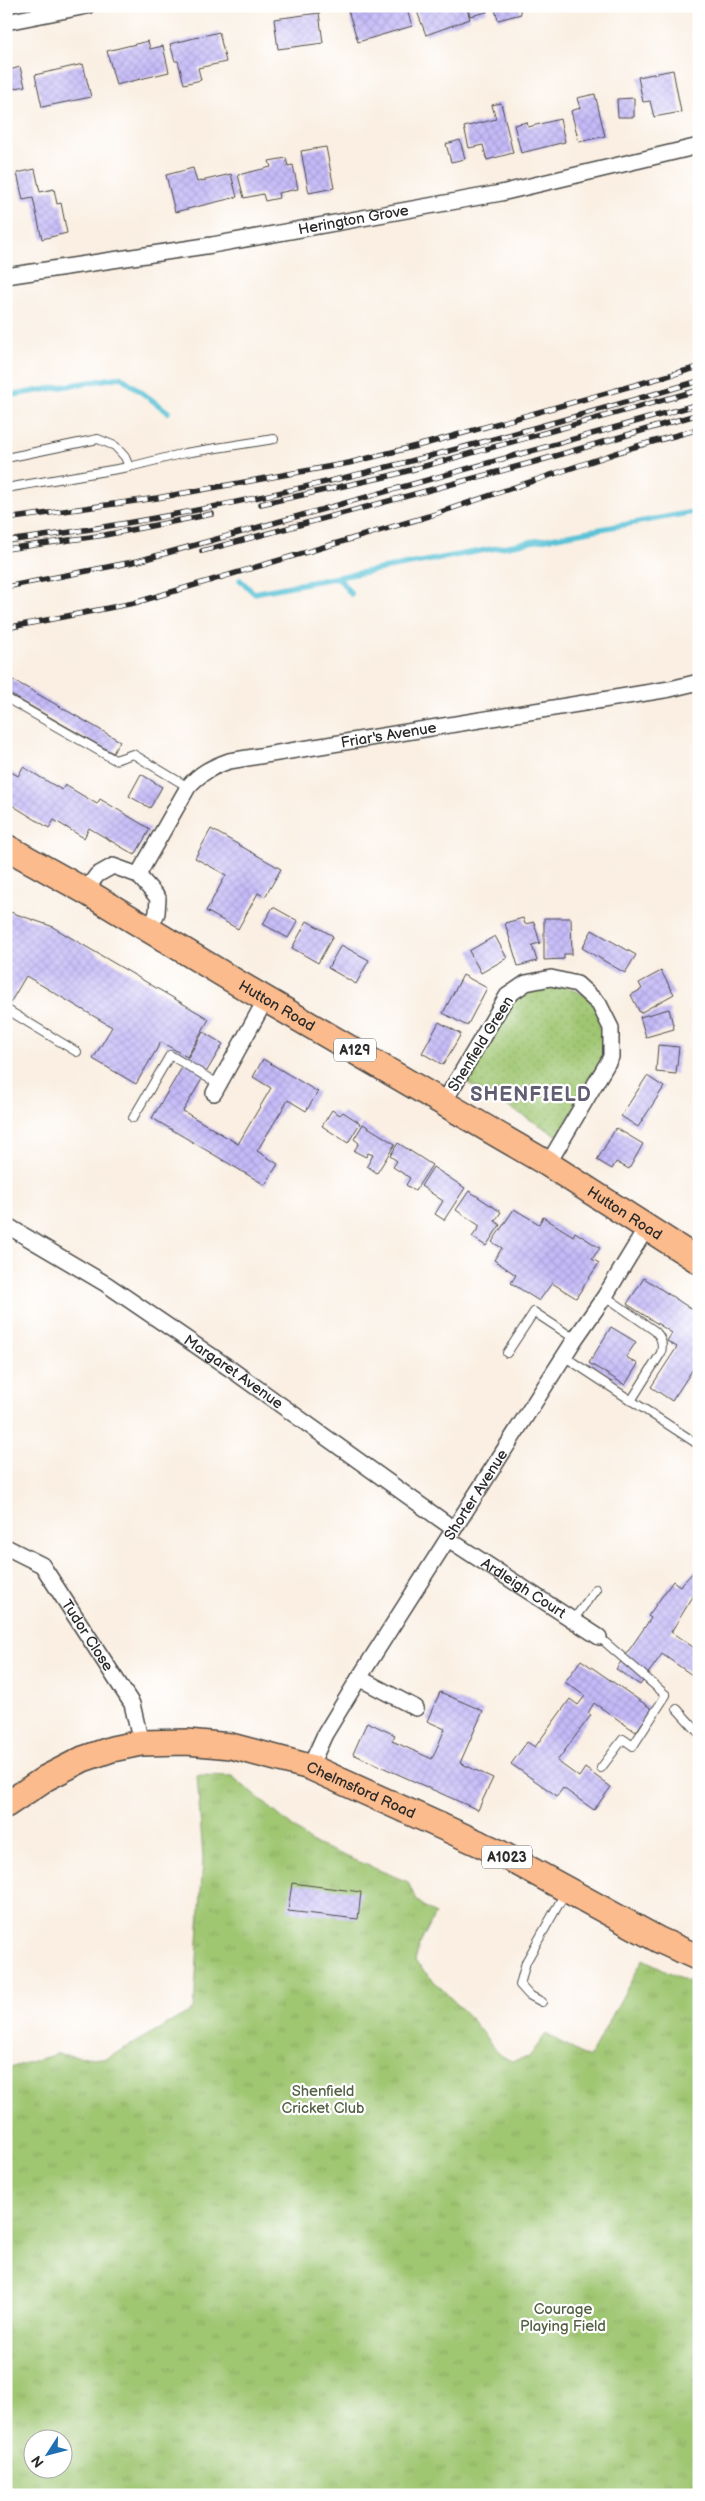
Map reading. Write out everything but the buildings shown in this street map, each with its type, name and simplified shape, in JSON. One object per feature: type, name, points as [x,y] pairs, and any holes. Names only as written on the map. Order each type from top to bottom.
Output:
[{"type":"main road","name":"Hutton Road","points":[[8,851],[85,891],[444,1102],[548,1164],[699,1261]]},
{"type":"main road","name":"Chelmsford Road","points":[[6,1806],[46,1778],[83,1759],[112,1749],[141,1744],[187,1742],[231,1746],[310,1767],[498,1852],[566,1891],[699,1958]]},
{"type":"street","points":[[6,22],[87,6]]},
{"type":"street","name":"Herington Grove","points":[[6,276],[212,245],[501,193],[699,146]]},
{"type":"street","name":"Friar's Avenue","points":[[138,876],[188,787],[197,776],[213,766],[229,761],[670,690],[699,682]]},
{"type":"street","points":[[85,891],[97,875],[113,866],[138,876],[158,898],[157,913],[150,929]]},
{"type":"street","name":"Shenfield Green","points":[[444,1102],[507,996],[526,983],[551,978],[577,984],[600,1004],[611,1028],[611,1057],[548,1164]]},
{"type":"street","points":[[217,1089],[266,999]]},
{"type":"street","name":"Margaret Avenue","points":[[6,1225],[106,1284],[232,1370],[451,1534]]},
{"type":"street","name":"Shorter Avenue","points":[[310,1767],[325,1734],[359,1678],[575,1339],[605,1296],[647,1227]]},
{"type":"street","name":"Ardleigh Court","points":[[451,1534],[599,1637]]},
{"type":"street","name":"Tudor Close","points":[[6,1547],[42,1564],[132,1704],[141,1744]]},
{"type":"street","points":[[359,1678],[416,1708]]},
{"type":"lane","points":[[6,458],[98,439],[114,446],[125,457],[129,466]]},
{"type":"lane","points":[[6,488],[129,466],[185,453],[274,439]]},
{"type":"lane","points":[[6,698],[115,760],[133,754],[188,787]]},
{"type":"lane","points":[[6,1009],[77,1052]]},
{"type":"lane","points":[[133,1118],[170,1055],[217,1089]]},
{"type":"lane","points":[[605,1296],[655,1331],[660,1336],[663,1345],[661,1354],[631,1400]]},
{"type":"lane","points":[[507,1353],[534,1312],[575,1339]]},
{"type":"lane","points":[[565,1357],[699,1445]]},
{"type":"lane","points":[[574,1619],[596,1589]]},
{"type":"lane","points":[[599,1637],[666,1695],[633,1746],[623,1739],[601,1768]]},
{"type":"lane","points":[[677,1709],[699,1733]]},
{"type":"lane","points":[[542,2002],[529,1995],[520,1985],[526,1962],[566,1891]]},
{"type":"green space","points":[[546,984],[564,986],[587,996],[603,1020],[606,1054],[558,1136],[466,1082],[492,1032],[508,1007],[527,991]]},
{"type":"green space","points":[[197,1775],[232,1776],[311,1842],[408,1882],[416,1900],[435,1914],[419,1946],[415,1962],[467,2014],[499,2054],[511,2061],[529,2057],[546,2034],[589,2058],[643,1959],[699,1987],[699,2495],[6,2495],[6,2069],[57,2054],[106,2059],[194,2009],[203,1858]]},
{"type":"waterway","points":[[6,396],[121,377],[168,412]]},
{"type":"waterway","points":[[338,577],[699,511]]},
{"type":"waterway","points":[[240,580],[254,593],[338,577],[351,594]]},
{"type":"railway","points":[[6,519],[157,498],[349,463],[428,443],[699,367]]},
{"type":"railway","points":[[6,541],[94,529],[182,513],[356,475],[528,430],[699,381]]},
{"type":"railway","points":[[261,504],[389,476],[699,390]]},
{"type":"railway","points":[[6,587],[138,561],[699,404]]},
{"type":"railway","points":[[202,551],[538,461],[699,414]]},
{"type":"railway","points":[[6,628],[134,603],[429,516],[634,447],[699,429]]},
{"type":"railway","points":[[6,549],[105,535],[212,514]]},
{"type":"district","name":"SHENFIELD","points":[[531,1095]]},
{"type":"park label","name":"Shenfield Cricket Club","points":[[323,2100]]},
{"type":"park label","name":"Courage Playing Field","points":[[563,2318]]}]
